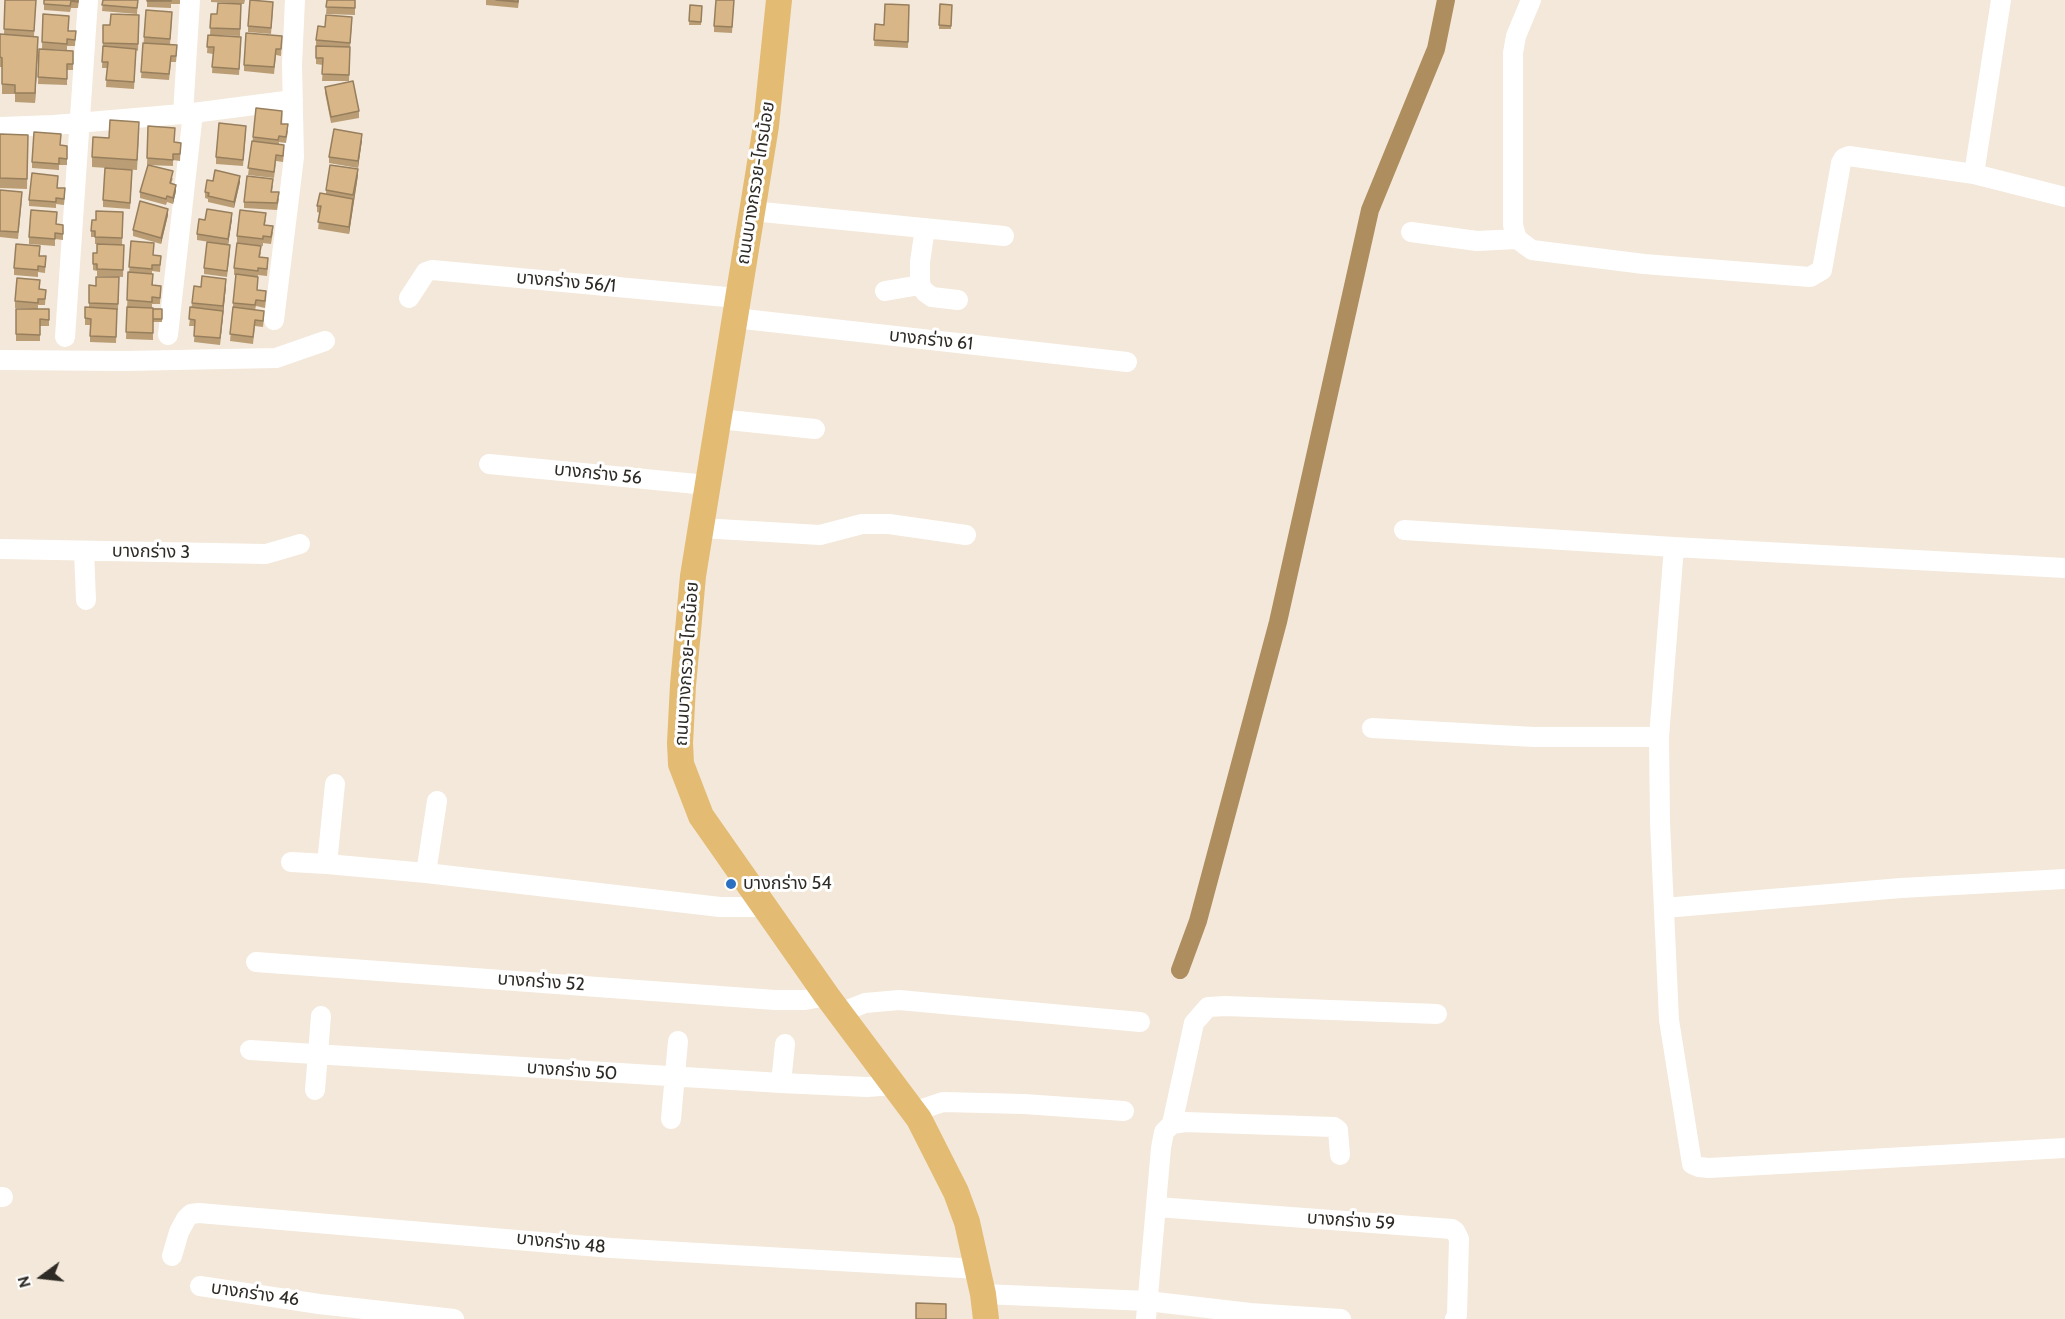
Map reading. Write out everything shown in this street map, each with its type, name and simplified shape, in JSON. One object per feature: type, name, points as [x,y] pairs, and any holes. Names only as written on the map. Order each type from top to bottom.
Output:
[{"type":"main road","name":"ถนนบางกรวย-ไทรน้อย","points":[[779,0],[766,126],[693,576],[683,685],[681,764],[701,816],[833,1005],[894,1084],[935,1149],[956,1192],[967,1222],[981,1281],[986,1319]]},
{"type":"street","points":[[65,337],[88,0]]},
{"type":"street","points":[[168,335],[188,113],[190,0]]},
{"type":"street","points":[[274,320],[294,157],[292,64],[295,0]]},
{"type":"street","points":[[1531,0],[1516,36],[1513,53],[1513,225],[1517,239],[1532,250],[1644,264],[1810,278],[1822,270],[1844,158],[1849,156],[1974,174],[2065,197]]},
{"type":"street","points":[[1974,174],[2001,0]]},
{"type":"street","points":[[0,127],[79,123],[188,113],[293,100]]},
{"type":"street","points":[[752,211],[1004,236]]},
{"type":"street","points":[[924,228],[920,285],[932,297],[958,300]]},
{"type":"street","points":[[1411,232],[1477,241],[1517,239]]},
{"type":"street","name":"บางกร่าง 56/1","points":[[409,298],[426,272],[432,270],[736,308]]},
{"type":"street","points":[[885,291],[920,285]]},
{"type":"street","name":"บางกร่าง 61","points":[[736,308],[1126,362]]},
{"type":"street","points":[[0,360],[125,361],[276,358],[325,341]]},
{"type":"street","points":[[718,419],[815,429]]},
{"type":"street","name":"บางกร่าง 56","points":[[489,464],[707,485]]},
{"type":"street","points":[[701,528],[820,535],[861,524],[889,524],[966,536]]},
{"type":"street","points":[[1404,530],[2065,568]]},
{"type":"street","name":"บางกร่าง 3","points":[[0,549],[266,554],[300,544]]},
{"type":"street","points":[[1674,547],[1659,736],[1664,908],[1669,1020],[1692,1164],[1709,1168],[2065,1148]]},
{"type":"street","points":[[84,551],[86,600]]},
{"type":"street","points":[[1372,728],[1534,737],[1659,736]]},
{"type":"street","points":[[327,864],[335,784]]},
{"type":"street","points":[[426,873],[437,801]]},
{"type":"street","points":[[291,862],[426,873],[720,908],[763,907]]},
{"type":"street","points":[[1664,908],[1901,888],[2065,879]]},
{"type":"street","name":"บางกร่าง 52","points":[[256,962],[775,1000],[805,1000],[833,1005],[899,1000],[1140,1022]]},
{"type":"street","points":[[1147,1310],[1162,1140],[1164,1132],[1172,1124],[1194,1023],[1208,1007],[1437,1014]]},
{"type":"street","points":[[315,1090],[321,1016]]},
{"type":"street","points":[[671,1119],[678,1041]]},
{"type":"street","points":[[781,1083],[785,1044]]},
{"type":"street","name":"บางกร่าง 50","points":[[250,1050],[781,1083],[867,1087],[894,1084]]},
{"type":"street","points":[[913,1112],[943,1102],[1024,1104],[1124,1111]]},
{"type":"street","points":[[1172,1124],[1185,1122],[1334,1127],[1338,1130],[1340,1155]]},
{"type":"street","name":"บางกร่าง 59","points":[[1157,1207],[1452,1229],[1459,1239],[1455,1319]]},
{"type":"street","name":"บางกร่าง 48","points":[[172,1256],[179,1232],[186,1219],[190,1214],[199,1212],[981,1281]]},
{"type":"street","points":[[981,1281],[1147,1310],[1341,1319]]},
{"type":"street","name":"บางกร่าง 46","points":[[200,1286],[319,1304],[454,1319]]},
{"type":"building","points":[[5,0],[36,0],[34,31],[4,29]]},
{"type":"building","points":[[44,0],[78,0],[78,2],[71,1],[70,6],[44,4]]},
{"type":"building","points":[[103,0],[138,0],[137,8],[102,5]]},
{"type":"building","points":[[171,0],[171,1],[147,1]]},
{"type":"building","points":[[250,0],[273,2],[271,28],[248,26]]},
{"type":"building","points":[[327,0],[355,0],[355,8],[326,7]]},
{"type":"building","points":[[716,0],[734,0],[732,27],[714,26]]},
{"type":"building","points":[[218,3],[241,4],[240,29],[210,28],[211,14],[217,14]]},
{"type":"building","points":[[885,4],[909,5],[908,42],[874,40],[875,24],[884,25]]},
{"type":"building","points":[[940,4],[952,5],[951,26],[939,25]]},
{"type":"building","points":[[690,5],[702,6],[701,22],[689,21]]},
{"type":"building","points":[[146,10],[172,12],[170,39],[144,37]]},
{"type":"building","points":[[43,14],[69,16],[68,31],[76,31],[75,40],[67,39],[67,44],[42,42]]},
{"type":"building","points":[[111,14],[139,15],[138,44],[103,43],[103,25],[110,25]]},
{"type":"building","points":[[326,15],[352,17],[350,43],[316,40],[318,26],[325,27]]},
{"type":"building","points":[[246,33],[282,36],[281,49],[276,49],[274,67],[244,65]]},
{"type":"building","points":[[0,34],[38,37],[35,93],[15,93],[15,85],[2,84]]},
{"type":"building","points":[[208,35],[241,37],[239,69],[212,67],[214,47],[207,47]]},
{"type":"building","points":[[143,43],[177,45],[176,56],[171,56],[169,74],[141,72]]},
{"type":"building","points":[[103,46],[136,49],[134,82],[106,80],[108,62],[102,62]]},
{"type":"building","points":[[316,46],[350,47],[349,75],[322,74],[323,58],[316,58]]},
{"type":"building","points":[[39,49],[73,51],[73,64],[67,64],[67,79],[38,77]]},
{"type":"building","points":[[353,81],[359,111],[331,117],[325,87]]},
{"type":"building","points":[[256,108],[282,111],[281,124],[288,124],[286,137],[279,136],[278,140],[253,137]]},
{"type":"building","points":[[110,120],[139,122],[137,160],[92,157],[93,137],[109,138]]},
{"type":"building","points":[[219,123],[246,126],[243,160],[216,157]]},
{"type":"building","points":[[148,126],[175,128],[174,142],[181,143],[180,154],[173,154],[173,160],[147,158]]},
{"type":"building","points":[[334,129],[362,134],[358,161],[329,157]]},
{"type":"building","points":[[34,132],[61,134],[60,145],[67,146],[67,159],[59,158],[59,164],[32,162]]},
{"type":"building","points":[[0,134],[28,135],[27,179],[0,178]]},
{"type":"building","points":[[252,141],[284,145],[283,156],[276,155],[274,172],[248,168]]},
{"type":"building","points":[[148,165],[173,171],[170,183],[176,185],[173,198],[167,196],[166,199],[140,192]]},
{"type":"building","points":[[330,165],[358,169],[353,195],[326,190]]},
{"type":"building","points":[[105,168],[132,170],[130,203],[103,200]]},
{"type":"building","points":[[215,170],[240,176],[234,202],[208,196],[209,193],[205,192],[207,180],[213,181]]},
{"type":"building","points":[[32,173],[58,176],[57,188],[65,188],[64,199],[56,198],[56,202],[29,200]]},
{"type":"building","points":[[247,176],[273,179],[271,192],[279,192],[277,203],[244,202]]},
{"type":"building","points":[[0,190],[22,192],[18,232],[0,231]]},
{"type":"building","points":[[320,193],[353,199],[349,227],[318,222],[321,206],[317,206]]},
{"type":"building","points":[[140,201],[168,209],[161,238],[133,230]]},
{"type":"building","points":[[207,209],[232,213],[228,239],[197,234],[199,219],[205,220]]},
{"type":"building","points":[[31,210],[57,212],[56,224],[63,225],[63,234],[55,233],[55,239],[29,237]]},
{"type":"building","points":[[240,210],[266,213],[264,225],[273,226],[271,237],[263,236],[263,239],[237,236]]},
{"type":"building","points":[[96,211],[123,212],[122,238],[95,237],[95,231],[91,231],[92,220],[96,220]]},
{"type":"building","points":[[131,241],[154,243],[153,255],[161,256],[160,265],[152,265],[152,269],[129,267]]},
{"type":"building","points":[[207,242],[230,245],[227,271],[204,268]]},
{"type":"building","points":[[237,243],[261,246],[259,257],[268,258],[267,269],[258,268],[258,271],[234,268]]},
{"type":"building","points":[[16,244],[40,246],[39,256],[46,256],[45,267],[38,266],[38,270],[14,268]]},
{"type":"building","points":[[97,244],[124,245],[123,270],[97,269],[97,264],[93,264],[93,253],[97,253]]},
{"type":"building","points":[[128,272],[153,274],[152,285],[161,286],[160,298],[152,297],[152,302],[127,300]]},
{"type":"building","points":[[236,274],[258,277],[257,290],[266,291],[265,301],[256,300],[255,305],[233,303]]},
{"type":"building","points":[[202,276],[226,279],[223,306],[192,303],[194,286],[201,287]]},
{"type":"building","points":[[96,277],[119,277],[118,304],[89,303],[89,285],[96,286]]},
{"type":"building","points":[[17,278],[40,280],[39,289],[46,290],[45,299],[38,299],[38,303],[15,301]]},
{"type":"building","points":[[85,307],[117,309],[116,337],[90,336],[91,319],[85,318]]},
{"type":"building","points":[[127,307],[153,308],[153,333],[126,332]]},
{"type":"building","points":[[190,307],[223,311],[220,338],[194,336],[195,320],[189,319]]},
{"type":"building","points":[[233,307],[264,311],[263,321],[255,320],[253,337],[230,334]]},
{"type":"building","points":[[16,309],[49,309],[49,320],[40,319],[40,335],[16,334]]},
{"type":"building","points":[[153,309],[162,309],[162,319],[153,319]]},
{"type":"building","points":[[916,1303],[946,1304],[946,1319],[916,1319]]},
{"type":"waterway","points":[[1180,970],[1198,921],[1278,622],[1370,210],[1436,49],[1446,0]]},
{"type":"place","name":"บางกร่าง 54","points":[[731,884]]}]
